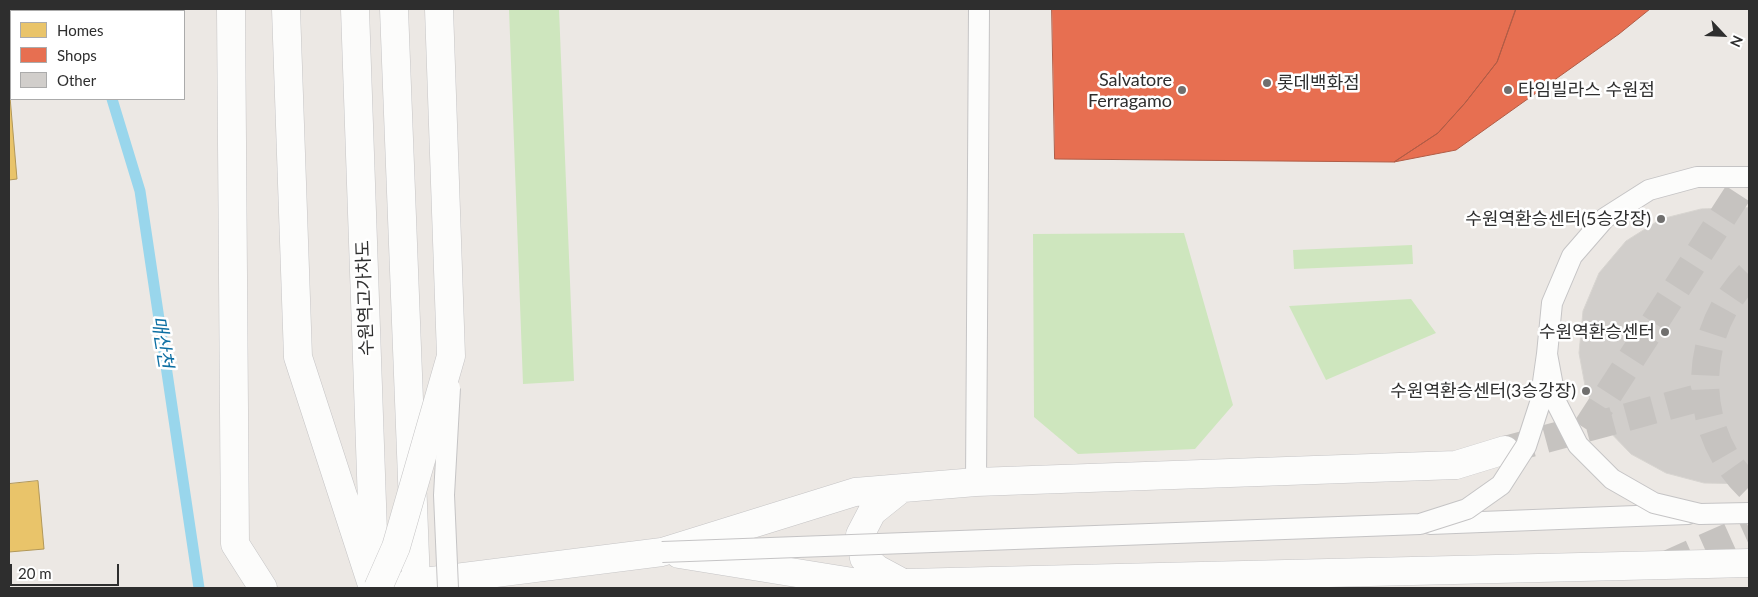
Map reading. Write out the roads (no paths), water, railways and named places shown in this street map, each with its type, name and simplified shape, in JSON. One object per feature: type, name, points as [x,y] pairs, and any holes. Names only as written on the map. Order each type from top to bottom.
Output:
[{"type":"main road","points":[[231,9],[236,544],[263,588]]},
{"type":"main road","points":[[286,9],[298,357],[375,588]]},
{"type":"main road","name":"수원역고가차도","points":[[354,9],[375,588]]},
{"type":"main road","points":[[394,9],[405,586],[662,552],[855,492],[976,482],[1456,465],[1505,450]]},
{"type":"main road","points":[[375,588],[396,547],[451,356],[439,9]]},
{"type":"main road","points":[[902,488],[872,512],[860,534],[864,558],[903,583]]},
{"type":"main road","points":[[662,552],[865,584],[1749,563]]},
{"type":"lane","points":[[976,482],[978,9]]},
{"type":"lane","points":[[1420,524],[1467,509],[1501,484],[1526,446],[1540,403],[1552,303],[1572,256],[1605,218],[1649,190],[1697,177],[1749,177]]},
{"type":"lane","points":[[1547,354],[1556,402],[1578,445],[1612,479],[1654,503],[1700,514]]},
{"type":"lane","points":[[448,588],[444,494],[451,356]]},
{"type":"lane","points":[[662,552],[1749,513]]},
{"type":"waterway","name":"매산천","points":[[112,100],[140,191],[199,588]]},
{"type":"tunnel","points":[[1586,429],[1749,176]]},
{"type":"tunnel","points":[[1749,275],[1730,298],[1716,325],[1708,353],[1705,381],[1708,410],[1716,438],[1730,464],[1749,487]]},
{"type":"tunnel","points":[[1505,450],[1705,396]]},
{"type":"tunnel","points":[[1666,565],[1749,528]]},
{"type":"place","name":"롯데백화점","points":[[1267,83]]},
{"type":"place","name":"Salvatore Ferragamo","points":[[1182,90]]},
{"type":"place","name":"타임빌라스 수원점","points":[[1508,90]]},
{"type":"place","name":"수원역환승센터(5승강장)","points":[[1661,219]]},
{"type":"place","name":"수원역환승센터","points":[[1665,332]]},
{"type":"place","name":"수원역환승센터(3승강장)","points":[[1586,391]]}]
